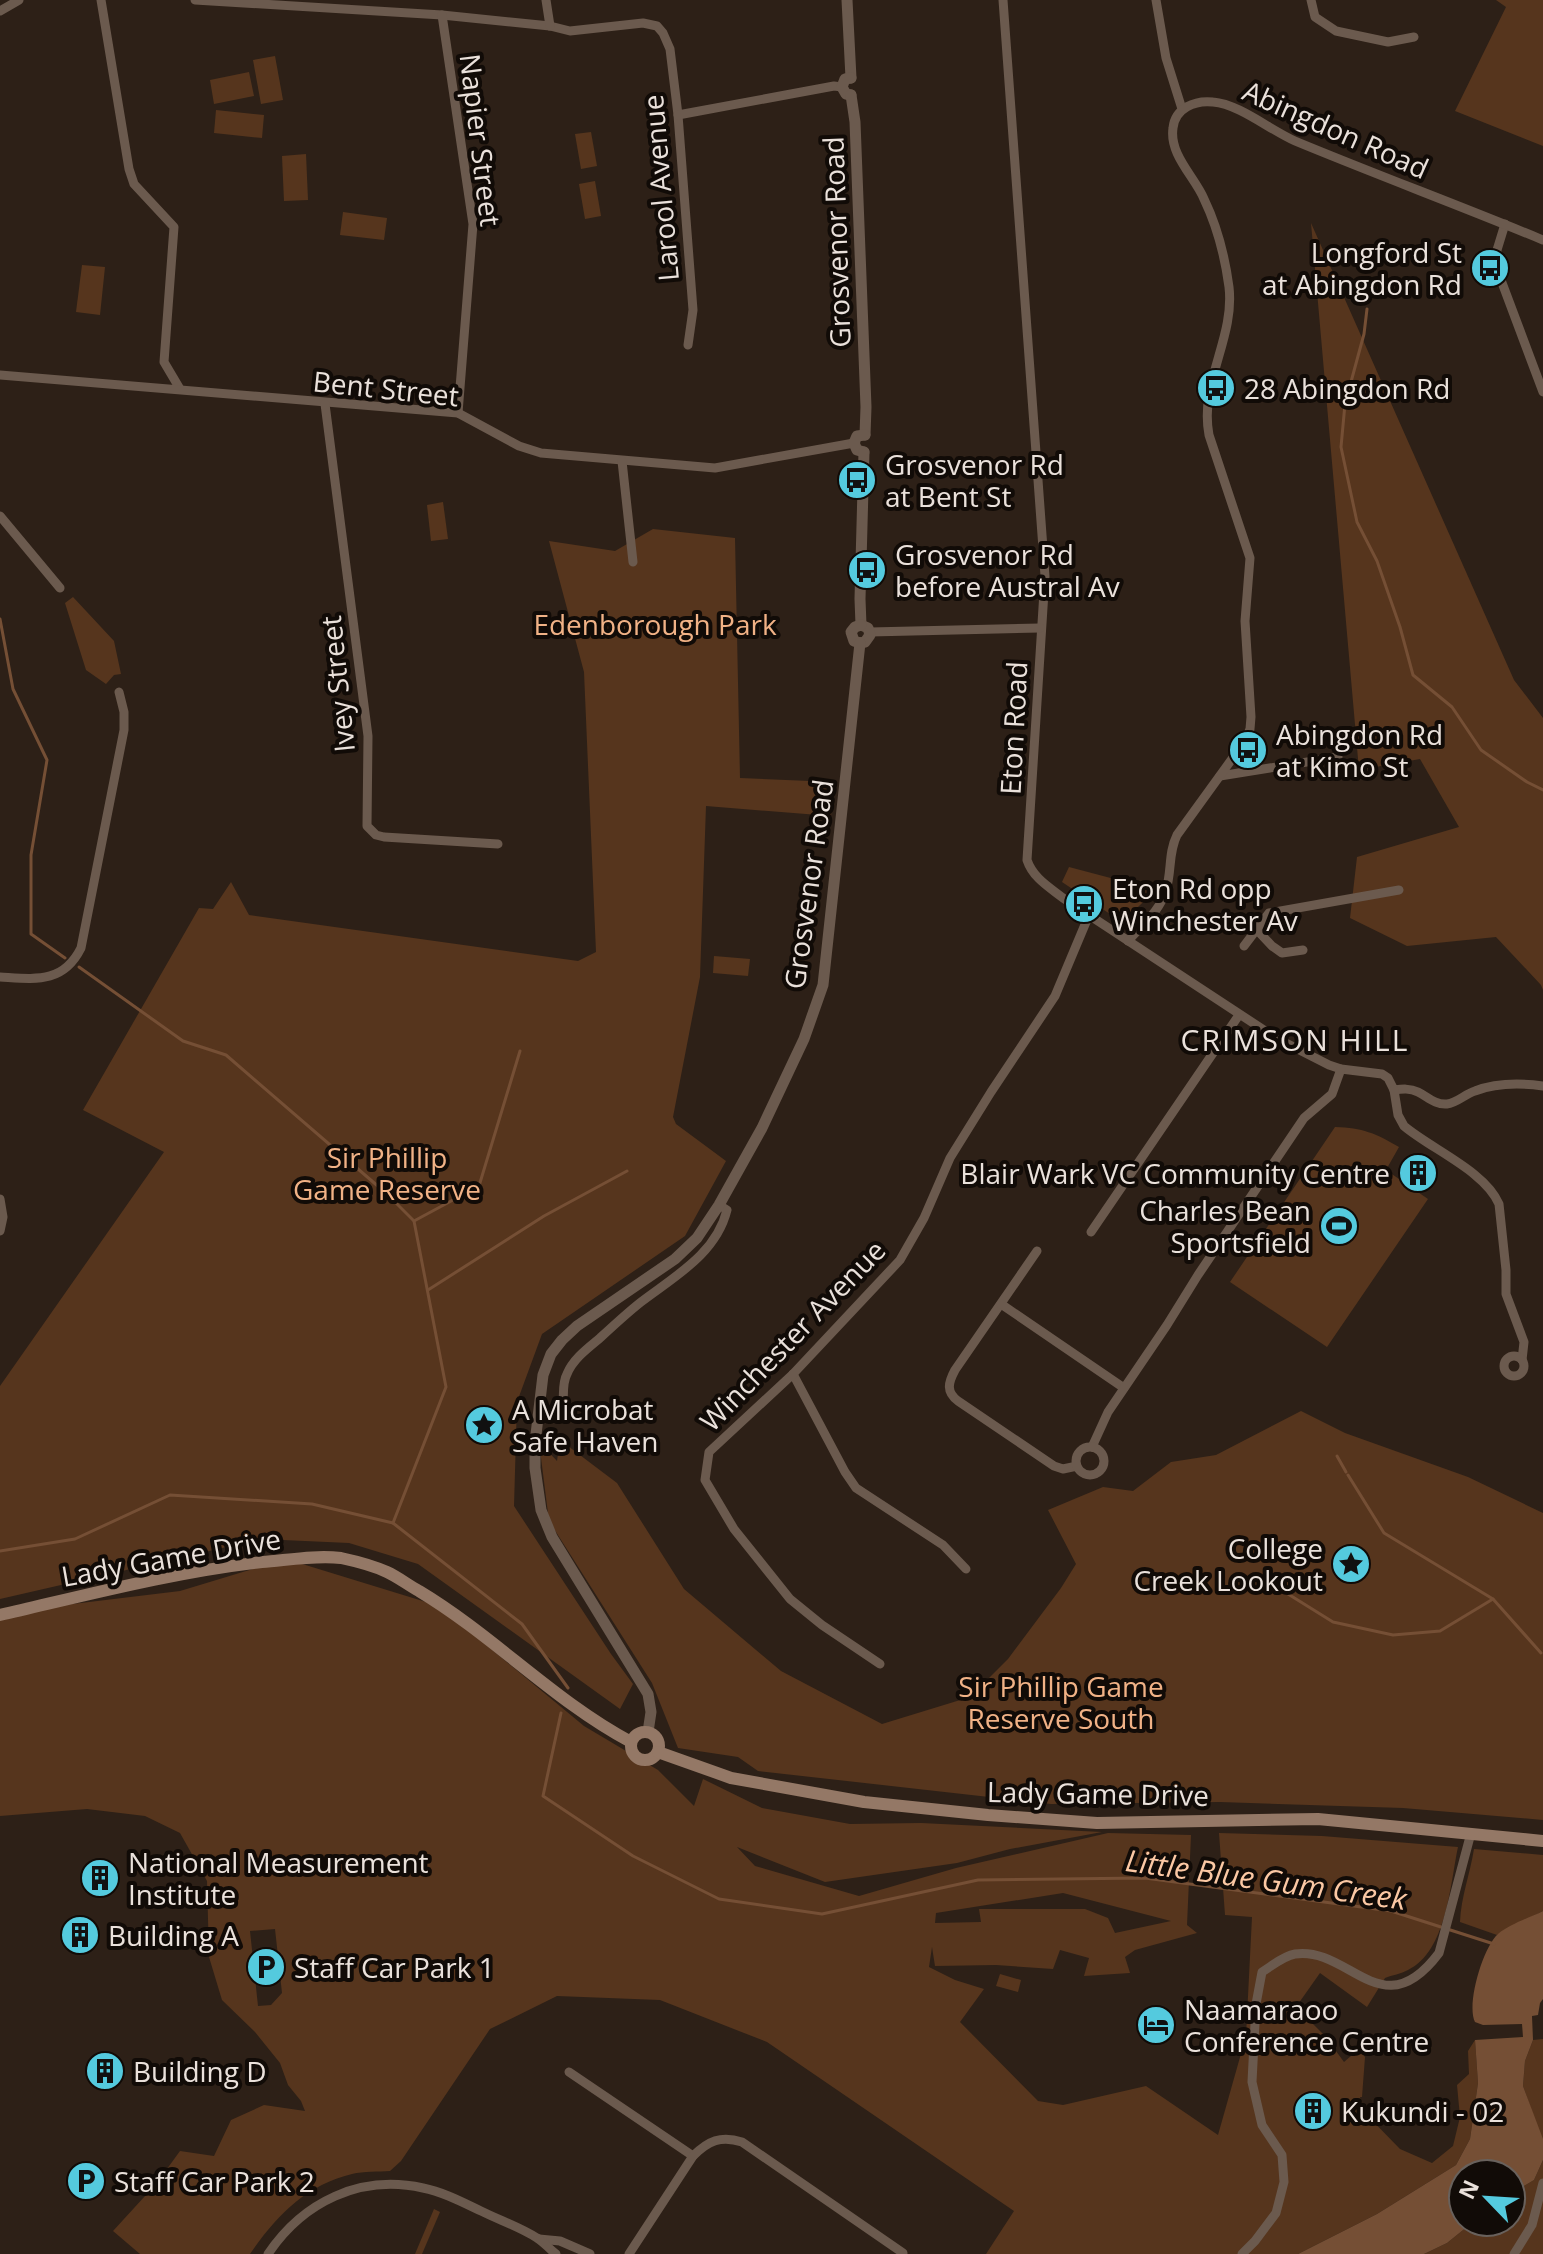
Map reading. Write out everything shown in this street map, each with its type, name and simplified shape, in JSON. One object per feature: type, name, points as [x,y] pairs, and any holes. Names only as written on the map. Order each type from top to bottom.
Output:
[{"type":"main road","name":"Lady Game Drive","points":[[0,1615],[136,1584],[240,1565],[309,1557],[342,1559],[387,1572],[428,1597],[467,1622],[563,1700],[631,1742]]},
{"type":"main road","points":[[648,1732],[658,1740],[658,1752],[651,1759],[642,1760],[634,1755],[631,1742],[640,1733],[648,1732]]},
{"type":"main road","name":"Lady Game Drive","points":[[658,1752],[731,1778],[864,1802],[988,1815],[1097,1823],[1318,1819],[1543,1841]]},
{"type":"street","points":[[0,11],[19,0]]},
{"type":"street","points":[[101,0],[129,169],[134,184],[174,227],[164,362],[180,389]]},
{"type":"street","points":[[195,0],[442,15],[550,26],[546,0]]},
{"type":"street","name":"Grosvenor Road","points":[[847,0],[848,87],[855,122],[865,435]]},
{"type":"street","name":"Eton Road","points":[[1003,0],[1045,576],[1027,860],[1036,877],[1089,915],[1239,1015],[1304,1054],[1341,1069],[1382,1074],[1394,1090],[1414,1090],[1431,1101],[1445,1104],[1487,1087],[1543,1086]]},
{"type":"street","points":[[1128,941],[1165,895],[1172,846],[1177,835],[1245,741],[1250,729],[1245,621],[1250,558],[1206,419],[1210,383],[1230,313],[1230,292],[1227,270],[1209,209],[1182,162],[1173,138],[1176,117],[1182,109],[1166,58],[1156,0]]},
{"type":"street","points":[[1311,0],[1315,17],[1336,31],[1388,42],[1414,37]]},
{"type":"street","name":"Napier Street","points":[[442,15],[473,224],[458,413]]},
{"type":"street","name":"Larool Avenue","points":[[550,26],[570,31],[650,23],[660,29],[670,49],[693,310],[688,345]]},
{"type":"street","points":[[678,115],[834,86],[848,87]]},
{"type":"street","name":"Abingdon Road","points":[[1182,109],[1199,102],[1225,104],[1294,140],[1543,240]]},
{"type":"street","points":[[1505,224],[1497,250],[1498,272],[1543,392]]},
{"type":"street","name":"Bent Street","points":[[0,375],[458,413],[519,446],[541,453],[622,461],[715,468],[854,443]]},
{"type":"street","name":"Ivey Street","points":[[325,404],[368,736],[367,826],[376,835],[390,837],[498,844]]},
{"type":"street","points":[[865,435],[871,444],[864,452],[857,450],[854,443],[857,436],[865,435]]},
{"type":"street","points":[[864,452],[860,599],[865,628],[1040,628]]},
{"type":"street","points":[[622,461],[633,562]]},
{"type":"street","points":[[0,516],[60,588]]},
{"type":"street","name":"Grosvenor Road","points":[[648,1732],[651,1712],[648,1694],[552,1537],[541,1510],[535,1468],[543,1375],[551,1354],[577,1326],[675,1259],[697,1238],[719,1205],[768,1116],[804,1039],[823,985],[860,643],[854,641],[851,632],[855,627],[865,628]]},
{"type":"street","points":[[0,977],[42,978],[56,975],[68,967],[81,948],[124,730],[119,692]]},
{"type":"street","points":[[1220,776],[1338,757]]},
{"type":"street","points":[[1244,946],[1269,913],[1399,890]]},
{"type":"street","name":"Winchester Avenue","points":[[880,1664],[790,1599],[734,1529],[705,1480],[709,1452],[793,1374],[900,1260],[924,1218],[950,1158],[1055,996],[1089,915]]},
{"type":"street","points":[[1257,930],[1282,953],[1303,950]]},
{"type":"street","points":[[1091,1232],[1239,1015]]},
{"type":"street","points":[[1092,1447],[1108,1412],[1301,1121],[1332,1094],[1341,1069]]},
{"type":"street","points":[[1394,1090],[1398,1115],[1404,1126],[1478,1177],[1495,1196],[1500,1214],[1506,1294],[1524,1342],[1522,1360]]},
{"type":"street","points":[[0,1199],[3,1217],[0,1231]]},
{"type":"street","name":"Grosvenor Road","points":[[563,1404],[567,1373],[582,1353],[633,1308],[697,1261],[710,1245],[724,1222],[727,1210],[719,1205]]},
{"type":"street","points":[[1037,1251],[952,1376],[950,1394],[1054,1466],[1063,1469],[1077,1466]]},
{"type":"street","points":[[1001,1304],[1124,1388]]},
{"type":"street","points":[[793,1374],[856,1488],[943,1545],[966,1569]]},
{"type":"street","points":[[1085,1448],[1099,1450],[1103,1458],[1100,1471],[1096,1474],[1087,1475],[1077,1466],[1078,1453],[1085,1448]]},
{"type":"street","points":[[1242,2254],[1276,2213],[1284,2182],[1282,2155],[1262,2125],[1252,2082],[1256,2004],[1262,1972],[1291,1954],[1310,1953],[1383,1986],[1406,1982],[1428,1967],[1439,1953],[1471,1833]]},
{"type":"street","points":[[569,2072],[693,2156]]},
{"type":"street","points":[[629,2254],[693,2156],[705,2143],[719,2138],[742,2142],[903,2253]]},
{"type":"street","points":[[1514,2254],[1532,2225],[1543,2183]]},
{"type":"street","points":[[268,2254],[293,2222],[314,2207],[336,2195],[361,2187],[393,2184],[423,2187],[446,2195],[539,2239],[556,2254]]},
{"type":"street","points":[[539,2239],[560,2241],[590,2254]]},
{"type":"green space","points":[[1496,0],[1543,0],[1543,146],[1455,111],[1506,7]]},
{"type":"green space","points":[[275,56],[283,100],[261,104],[253,60]]},
{"type":"green space","points":[[249,72],[254,96],[214,104],[210,80]]},
{"type":"green space","points":[[216,110],[264,115],[262,138],[214,133]]},
{"type":"green space","points":[[591,132],[597,166],[581,169],[575,134]]},
{"type":"green space","points":[[306,154],[308,200],[284,201],[282,156]]},
{"type":"green space","points":[[595,181],[601,216],[585,219],[579,184]]},
{"type":"green space","points":[[343,212],[387,218],[384,240],[340,235]]},
{"type":"green space","points":[[1311,223],[1514,680],[1543,718],[1543,990],[1496,937],[1407,946],[1350,918],[1357,857],[1459,827],[1420,759],[1359,770]]},
{"type":"green space","points":[[82,265],[105,267],[100,315],[76,312]]},
{"type":"green space","points":[[443,502],[448,539],[431,541],[427,505]]},
{"type":"green space","name":"Sir Phillip Game Reserve","points":[[653,529],[735,538],[740,778],[834,782],[831,816],[706,806],[700,977],[673,1117],[676,1124],[726,1161],[685,1236],[542,1334],[517,1402],[514,1506],[633,1684],[620,1709],[418,1564],[349,1543],[261,1539],[0,1599],[0,1386],[164,1152],[83,1110],[199,908],[213,909],[231,882],[249,915],[578,961],[596,952],[584,672],[549,541],[615,551]]},
{"type":"green space","points":[[73,597],[114,641],[121,674],[114,675],[106,684],[86,670],[65,603]]},
{"type":"green space","points":[[1069,867],[1156,890],[1122,922],[1062,882]]},
{"type":"green space","points":[[714,956],[750,959],[748,976],[713,973]]},
{"type":"green space","name":"Charles Bean Sportsfield","points":[[1335,1127],[1368,1132],[1399,1147],[1386,1170],[1428,1199],[1327,1347],[1230,1282]]},
{"type":"green space","name":"Sir Phillip Game Reserve South","points":[[1301,1411],[1345,1433],[1468,1477],[1543,1513],[1543,1820],[1403,1808],[1220,1802],[1051,1804],[758,1771],[738,1757],[678,1748],[652,1683],[549,1521],[539,1442],[557,1461],[560,1440],[617,1483],[684,1589],[781,1671],[882,1724],[970,1697],[1008,1659],[1076,1564],[1048,1510],[1103,1487],[1133,1491],[1171,1462],[1216,1455]]},
{"type":"green space","points":[[286,1559],[439,1606],[584,1726],[658,1770],[694,1806],[703,1779],[762,1808],[850,1824],[921,1823],[1102,1832],[1010,1849],[957,1863],[825,1882],[737,1847],[755,1866],[859,1896],[956,1868],[1108,1833],[1191,1835],[1187,1925],[1197,1933],[1135,1950],[1125,1957],[1130,1973],[1084,1976],[1089,1958],[1060,1950],[1053,1969],[996,1965],[935,1966],[932,1947],[929,1967],[955,1980],[984,1989],[960,2022],[1038,2101],[1063,2105],[1146,2086],[1218,2135],[1246,2036],[1252,1917],[1225,1915],[1219,1833],[1322,1836],[1458,1847],[1445,1915],[1431,1948],[1421,1961],[1385,1978],[1367,2007],[1320,1973],[1296,2007],[1325,2036],[1344,2062],[1359,2049],[1365,2057],[1360,2097],[1364,2112],[1400,2149],[1432,2163],[1453,2146],[1460,2117],[1457,2085],[1469,2074],[1468,2051],[1475,2040],[1478,2083],[1470,2139],[1460,2158],[1447,2158],[1447,2171],[1377,2214],[1298,2254],[986,2254],[1014,2211],[767,2042],[660,2000],[557,1996],[490,2029],[401,2161],[390,2171],[352,2174],[306,2194],[270,2227],[250,2254],[140,2254],[113,2231],[156,2184],[180,2151],[214,2156],[231,2120],[264,2105],[305,2111],[288,2085],[280,2063],[255,2032],[222,2000],[209,1957],[207,1881],[180,1833],[145,1816],[87,1809],[0,1816],[0,1620],[56,1606],[180,1591]],"holes":[[[1063,1893],[1171,1921],[1115,1933],[1108,1918],[1085,1909],[979,1909],[981,1922],[935,1923],[936,1913]],[[275,1929],[282,1993],[271,2005],[258,2006],[250,1931]]]},
{"type":"green space","points":[[1474,1849],[1543,1855],[1543,1911],[1497,1935],[1460,1922]]},
{"type":"green space","points":[[1000,1974],[1021,1980],[1018,1992],[996,1986]]},
{"type":"green space","points":[[1543,2039],[1543,2143],[1523,2086],[1525,2061],[1533,2040]]},
{"type":"green space","points":[[1543,2160],[1543,2254],[1424,2254],[1453,2238],[1527,2238],[1527,2184],[1534,2180]]},
{"type":"green space","points":[[434,2209],[440,2212],[422,2254],[415,2254]]},
{"type":"shaded area","points":[[1543,1911],[1543,1999],[1538,2015],[1532,2016],[1533,2040],[1525,2061],[1523,2086],[1543,2139],[1543,2160],[1534,2180],[1527,2184],[1527,2158],[1460,2158],[1470,2139],[1478,2083],[1475,2040],[1523,2037],[1522,2024],[1483,2025],[1475,2022],[1473,2014],[1474,1990],[1487,1951],[1498,1934]]},
{"type":"shaded area","points":[[1447,2171],[1447,2238],[1453,2238],[1447,2243],[1424,2254],[1298,2254],[1377,2214]]},
{"type":"waterway","points":[[1367,309],[1364,334],[1345,404],[1341,447],[1357,522],[1377,561],[1413,675],[1452,707],[1481,750],[1543,790]]},
{"type":"waterway","name":"Little Blue Gum Creek","points":[[0,619],[13,689],[47,760],[31,855],[31,934],[65,958]]},
{"type":"waterway","name":"Little Blue Gum Creek","points":[[79,967],[183,1041],[226,1055],[414,1221]]},
{"type":"waterway","points":[[393,1523],[446,1387],[414,1221],[479,1186],[520,1051]]},
{"type":"waterway","points":[[428,1290],[544,1216],[627,1171]]},
{"type":"waterway","points":[[1337,1456],[1346,1472]]},
{"type":"waterway","points":[[1348,1475],[1384,1533],[1493,1599],[1541,1653]]},
{"type":"waterway","name":"Little Blue Gum Creek","points":[[0,1551],[75,1539],[170,1495],[312,1504],[393,1523],[522,1624],[568,1688]]},
{"type":"waterway","points":[[1288,1594],[1333,1622],[1393,1635],[1440,1631],[1493,1599]]},
{"type":"waterway","name":"Little Blue Gum Creek","points":[[561,1713],[543,1796],[633,1856],[719,1899],[822,1914],[978,1880],[1145,1878],[1391,1911],[1494,1944]]},
{"type":"place","name":"Longford St at Abingdon Rd","points":[[1490,268]]},
{"type":"place","name":"28 Abingdon Rd","points":[[1216,388]]},
{"type":"place","name":"Grosvenor Rd at Bent St","points":[[857,480]]},
{"type":"place","name":"Grosvenor Rd before Austral Av","points":[[867,570]]},
{"type":"place","name":"Abingdon Rd at Kimo St","points":[[1248,750]]},
{"type":"place","name":"Eton Rd opp Winchester Av","points":[[1084,904]]},
{"type":"place","name":"Blair Wark VC Community Centre","points":[[1418,1173]]},
{"type":"place","name":"Charles Bean Sportsfield","points":[[1339,1226]]},
{"type":"place","name":"A Microbat Safe Haven","points":[[484,1425]]},
{"type":"place","name":"College Creek Lookout","points":[[1351,1564]]},
{"type":"place","name":"National Measurement Institute","points":[[100,1878]]},
{"type":"place","name":"Building A","points":[[80,1935]]},
{"type":"place","name":"Staff Car Park 1","points":[[266,1967]]},
{"type":"place","name":"Naamaraoo Conference Centre","points":[[1156,2025]]},
{"type":"place","name":"Building D","points":[[105,2071]]},
{"type":"place","name":"Kukundi - 02","points":[[1313,2111]]},
{"type":"place","name":"Staff Car Park 2","points":[[86,2181]]},
{"type":"district","name":"CRIMSON HILL","points":[[1295,1039]]},
{"type":"park label","name":"Edenborough Park","points":[[655,624]]}]
